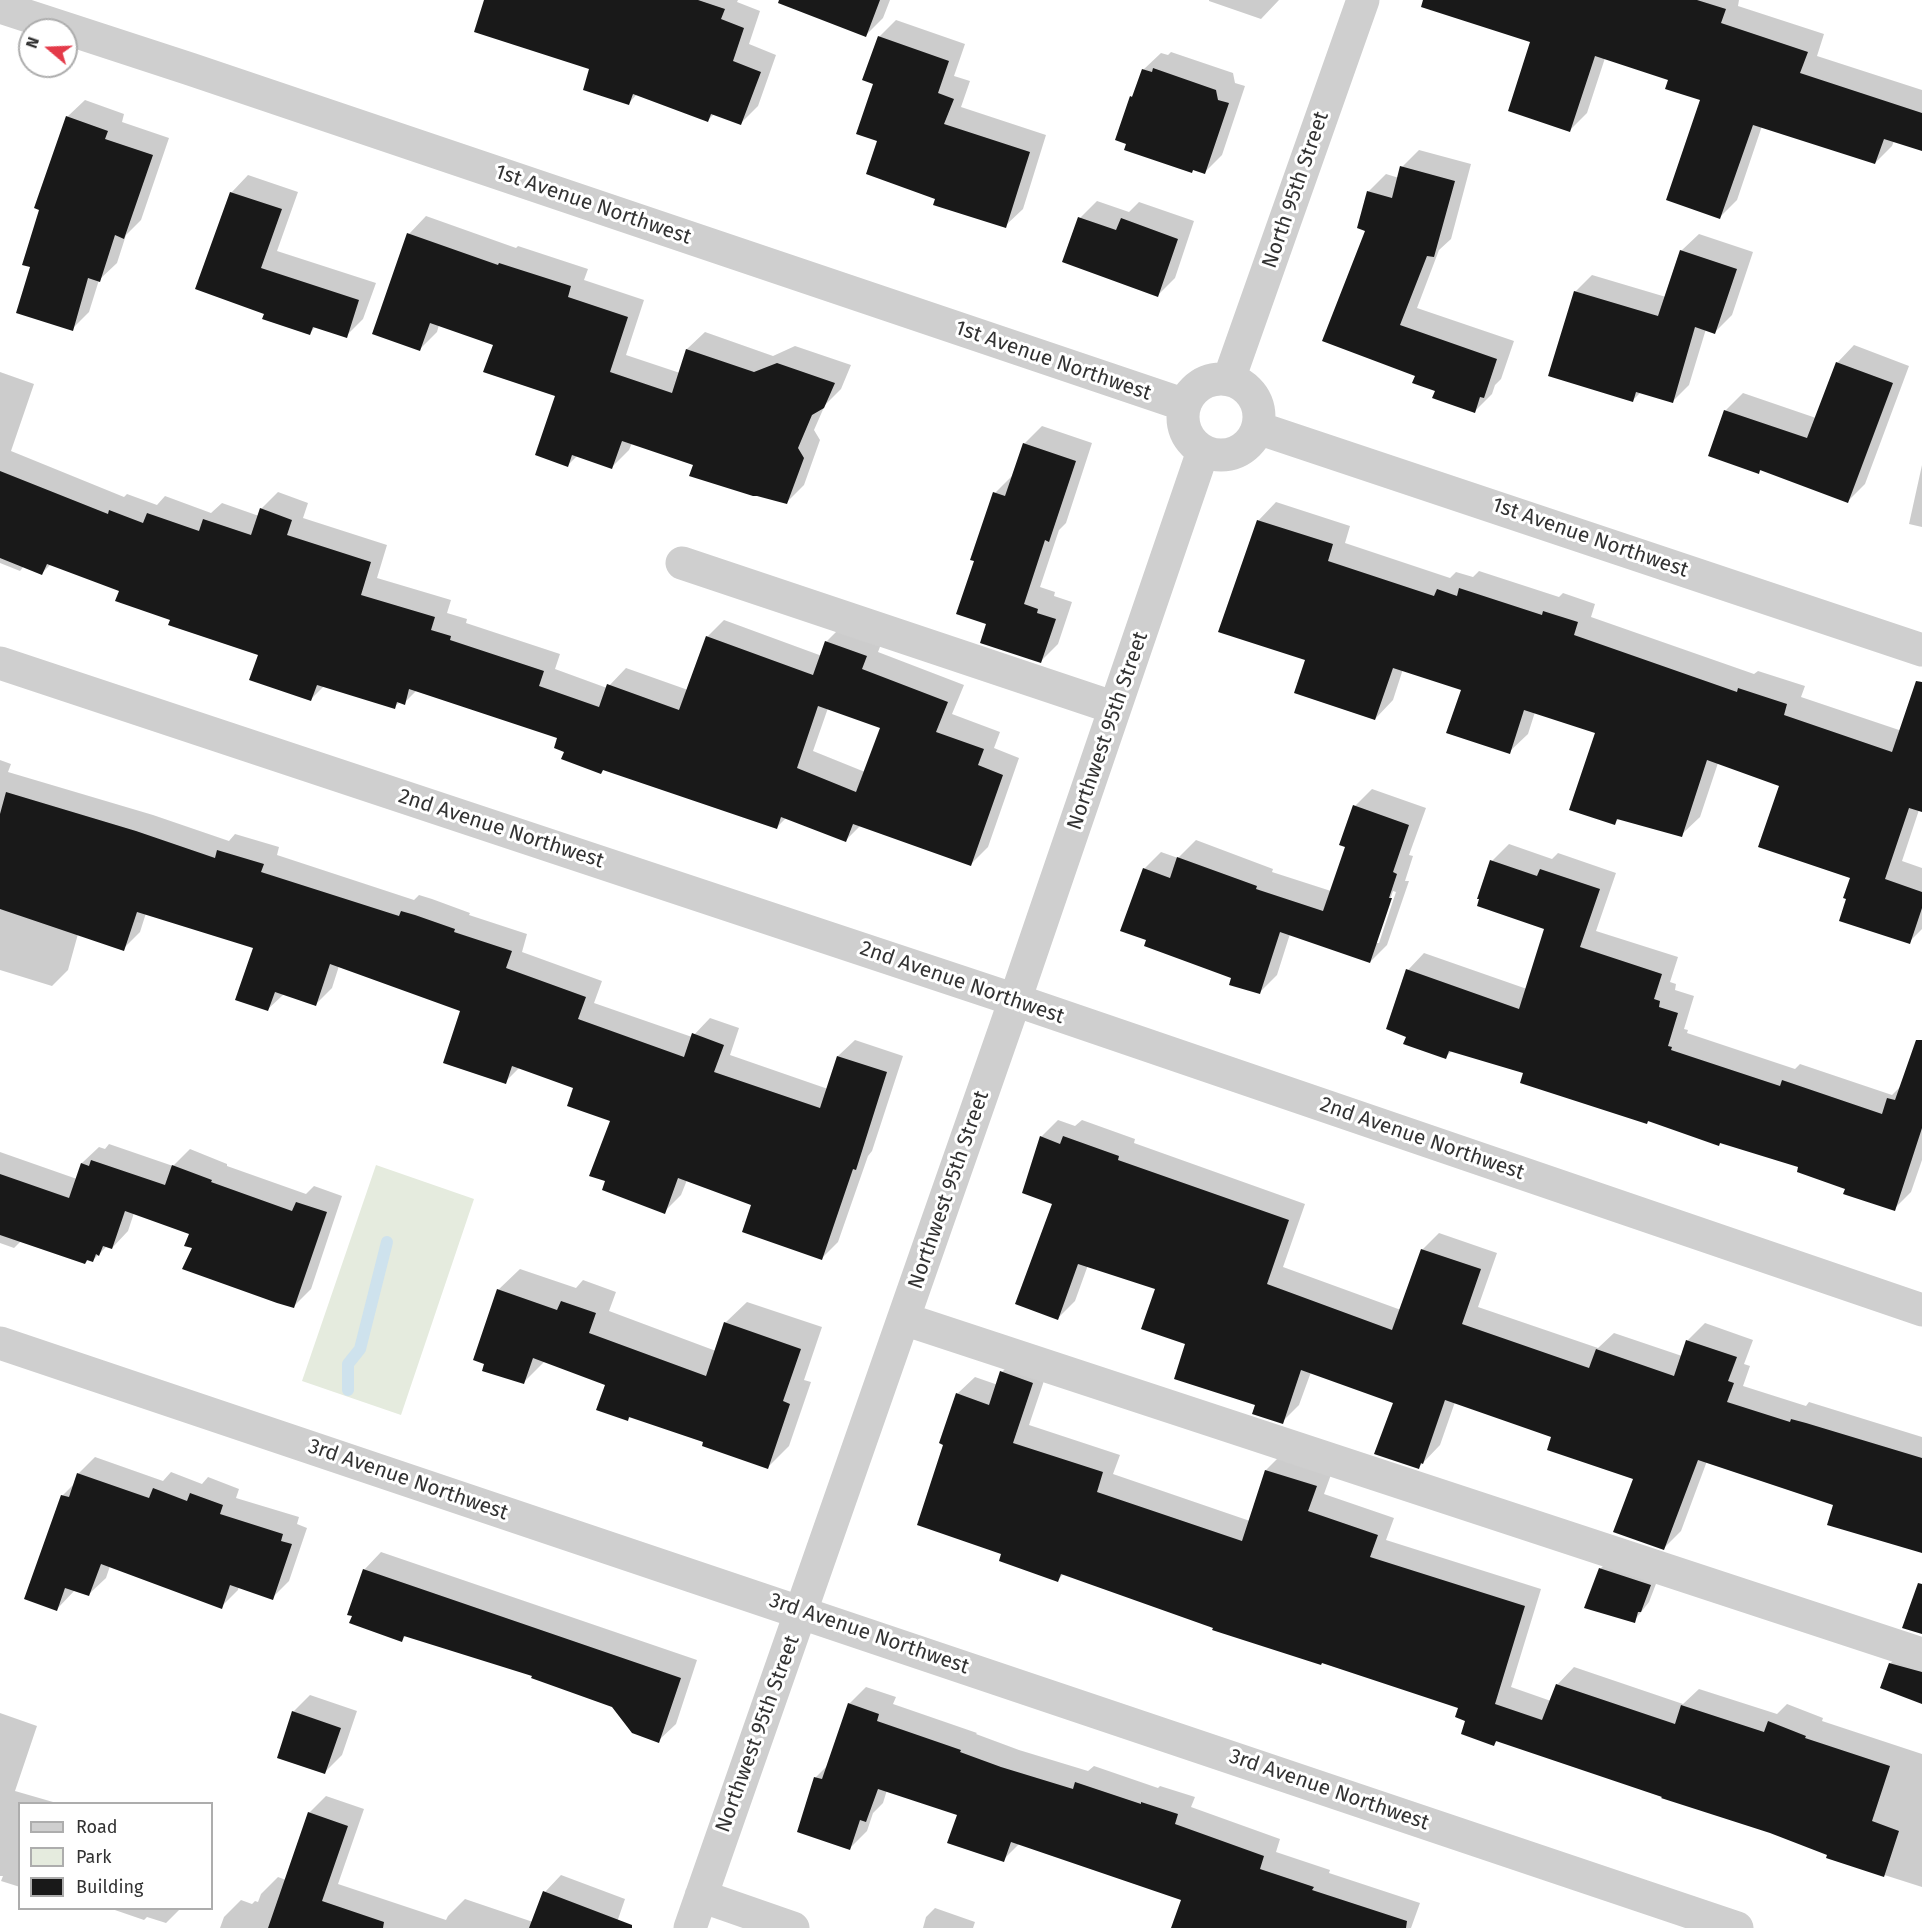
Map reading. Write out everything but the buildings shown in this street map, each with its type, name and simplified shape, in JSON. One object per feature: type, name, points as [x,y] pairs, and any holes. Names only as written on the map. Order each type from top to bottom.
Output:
[{"type":"street","points":[[0,7],[3,0]]},
{"type":"street","name":"North 95th Street","points":[[1229,379],[1363,0]]},
{"type":"street","name":"1st Avenue Northwest","points":[[0,7],[1185,405]]},
{"type":"street","points":[[1217,378],[1229,379],[1245,387],[1256,402],[1259,415],[1258,428],[1251,440],[1241,449],[1229,454],[1216,455],[1203,451],[1192,443],[1185,432],[1182,420],[1187,397],[1206,381],[1217,378]]},
{"type":"street","name":"1st Avenue Northwest","points":[[1258,428],[1922,650]]},
{"type":"street","name":"Northwest 95th Street","points":[[690,1928],[1015,1000],[1203,451]]},
{"type":"street","points":[[682,563],[1115,708]]},
{"type":"street","name":"2nd Avenue Northwest","points":[[0,663],[1015,1000],[1922,1310]]},
{"type":"street","points":[[904,1319],[1922,1654]]},
{"type":"street","name":"3rd Avenue Northwest","points":[[0,1343],[1737,1928]]},
{"type":"street","points":[[700,1896],[793,1928]]},
{"type":"green space","points":[[376,1165],[474,1199],[401,1415],[302,1381]]},
{"type":"waterway","points":[[348,1390],[348,1364],[360,1349],[387,1242]]}]
